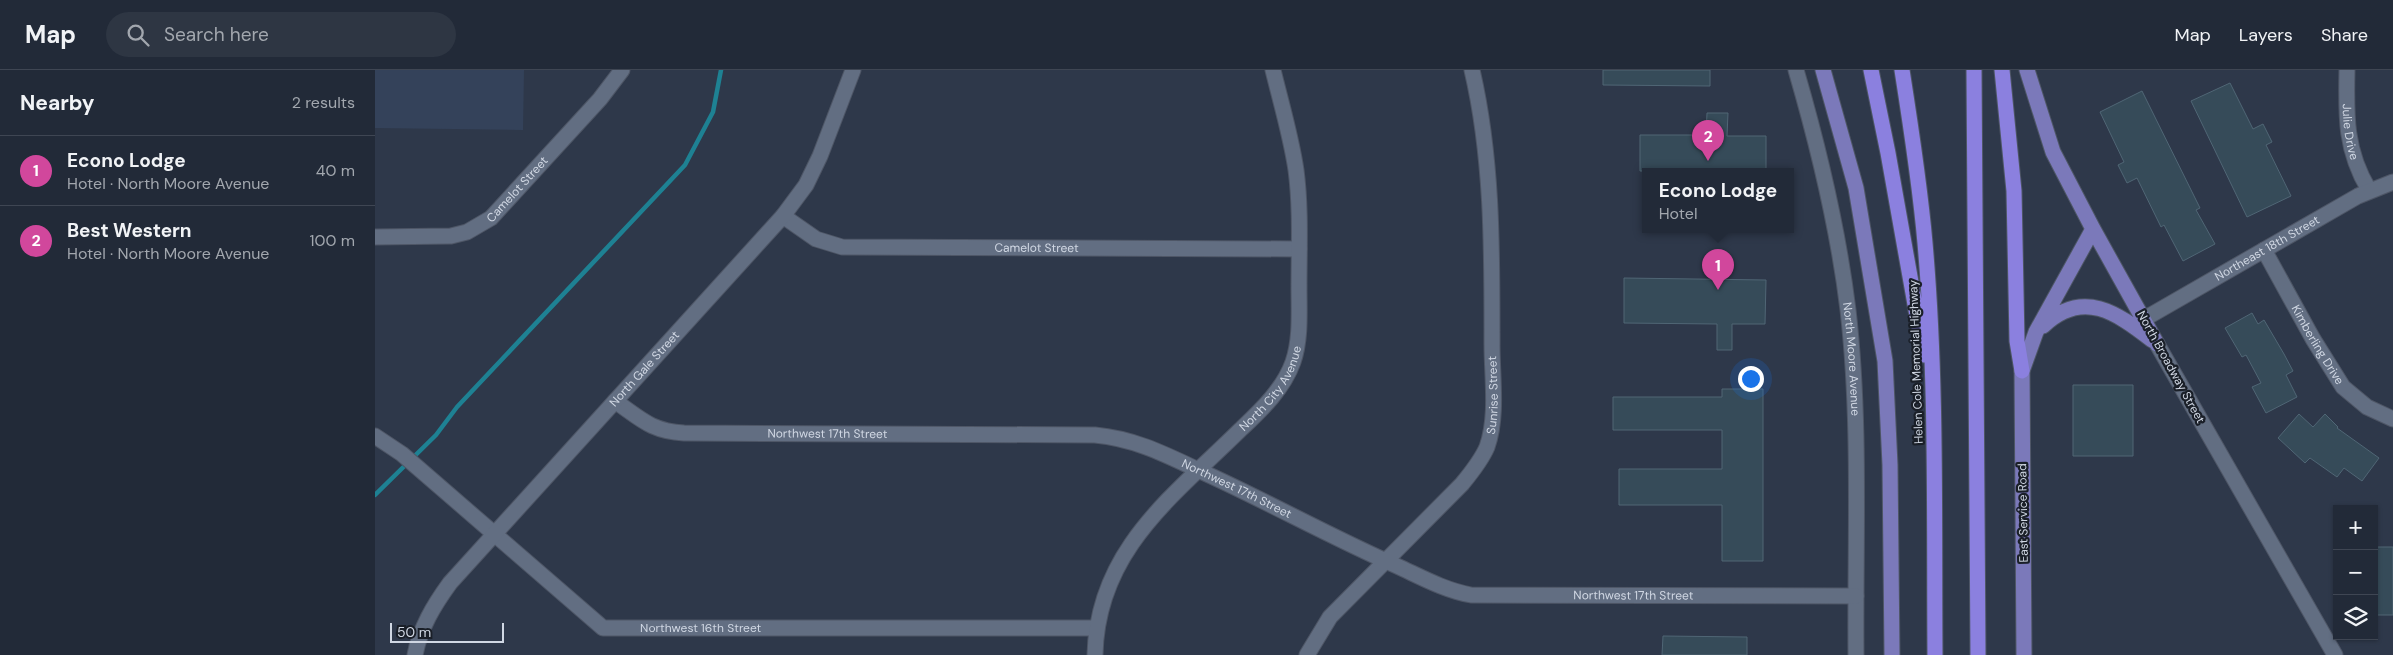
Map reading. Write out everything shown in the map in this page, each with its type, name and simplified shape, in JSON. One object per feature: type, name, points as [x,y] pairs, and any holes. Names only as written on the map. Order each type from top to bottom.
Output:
[{"type":"highway","points":[[1871,70],[1888,153],[1933,411]]},
{"type":"highway","name":"Helen Cole Memorial Highway","points":[[1902,70],[1925,242],[1933,411],[1935,655]]},
{"type":"highway","points":[[1974,70],[1978,655]]},
{"type":"highway","points":[[2002,70],[2014,191],[2017,341],[2022,371]]},
{"type":"main road","points":[[1823,70],[1856,188],[1885,361],[1889,465],[1892,655]]},
{"type":"main road","name":"North Broadway Street","points":[[2027,70],[2053,152],[2093,229],[2157,344]]},
{"type":"main road","points":[[2022,371],[2036,332],[2093,229]]},
{"type":"main road","points":[[2036,332],[2061,312],[2074,308],[2094,308],[2122,317],[2157,344]]},
{"type":"main road","name":"East Service Road","points":[[2022,371],[2024,655]]},
{"type":"street","name":"Camelot Street","points":[[375,237],[451,236],[467,232],[491,218],[600,100],[622,70]]},
{"type":"street","name":"North Gale Street","points":[[415,655],[425,624],[435,604],[450,583],[783,216],[805,185],[820,156],[853,70]]},
{"type":"street","name":"North City Avenue","points":[[1095,655],[1096,628],[1104,597],[1122,556],[1138,532],[1160,506],[1261,410],[1279,388],[1292,364],[1298,346],[1299,249],[1296,170],[1273,70]]},
{"type":"street","name":"Sunrise Street","points":[[1307,655],[1331,617],[1473,471],[1487,446],[1491,426],[1491,220],[1483,120],[1472,70]]},
{"type":"street","name":"North Moore Avenue","points":[[1796,70],[1819,152],[1830,200],[1848,310],[1853,379],[1856,655]]},
{"type":"street","name":"Julie Drive","points":[[2347,70],[2349,141],[2358,171],[2369,190]]},
{"type":"street","name":"Northeast 18th Street","points":[[2144,318],[2369,190],[2393,182]]},
{"type":"street","name":"Camelot Street","points":[[783,216],[816,239],[842,247],[1299,249]]},
{"type":"street","name":"Kimberling Drive","points":[[2264,250],[2313,340],[2343,387],[2367,407],[2393,419]]},
{"type":"street","name":"North Broadway Street","points":[[2157,344],[2335,655]]},
{"type":"street","name":"Northwest 17th Street","points":[[615,401],[650,426],[669,432],[1095,435],[1131,440],[1199,470],[1438,586],[1471,595],[1856,596]]},
{"type":"street","name":"Northwest 16th Street","points":[[375,436],[402,454],[493,535],[603,628],[1096,628]]},
{"type":"shaded area","points":[[375,70],[524,70],[523,130],[375,128]]},
{"type":"building","points":[[1603,70],[1710,70],[1710,86],[1603,85]]},
{"type":"building","points":[[2230,83],[2253,129],[2263,124],[2272,142],[2266,145],[2291,196],[2247,217],[2191,101]]},
{"type":"building","points":[[2142,91],[2200,208],[2196,210],[2215,244],[2183,261],[2164,225],[2161,227],[2137,178],[2127,183],[2118,165],[2124,162],[2100,112]]},
{"type":"building","points":[[1707,113],[1728,113],[1727,136],[1766,136],[1766,168],[1642,168],[1642,171],[1640,171],[1640,135],[1706,135]]},
{"type":"building","points":[[1624,278],[1766,280],[1765,324],[1732,324],[1732,350],[1717,350],[1717,324],[1624,323]]},
{"type":"building","points":[[2252,313],[2258,324],[2264,320],[2284,354],[2293,371],[2286,375],[2297,397],[2266,413],[2252,387],[2261,383],[2246,355],[2242,357],[2225,328]]},
{"type":"building","points":[[2073,385],[2133,385],[2133,456],[2073,456]]},
{"type":"building","points":[[1722,389],[1763,389],[1763,561],[1722,561],[1722,505],[1619,505],[1619,469],[1722,469],[1722,430],[1613,430],[1613,397],[1722,397]]},
{"type":"building","points":[[2299,414],[2313,427],[2325,414],[2337,428],[2379,458],[2362,481],[2344,468],[2337,477],[2310,458],[2305,463],[2278,438]]},
{"type":"building","points":[[2378,547],[2393,547],[2393,615],[2378,615]]},
{"type":"building","points":[[1663,636],[1747,637],[1747,655],[1662,655]]},
{"type":"waterway","points":[[375,495],[436,435],[457,407],[685,165],[713,112],[721,70]]},
{"type":"place","name":"Best Western","points":[[1708,161]]},
{"type":"place","name":"Econo Lodge","points":[[1718,290]]}]
